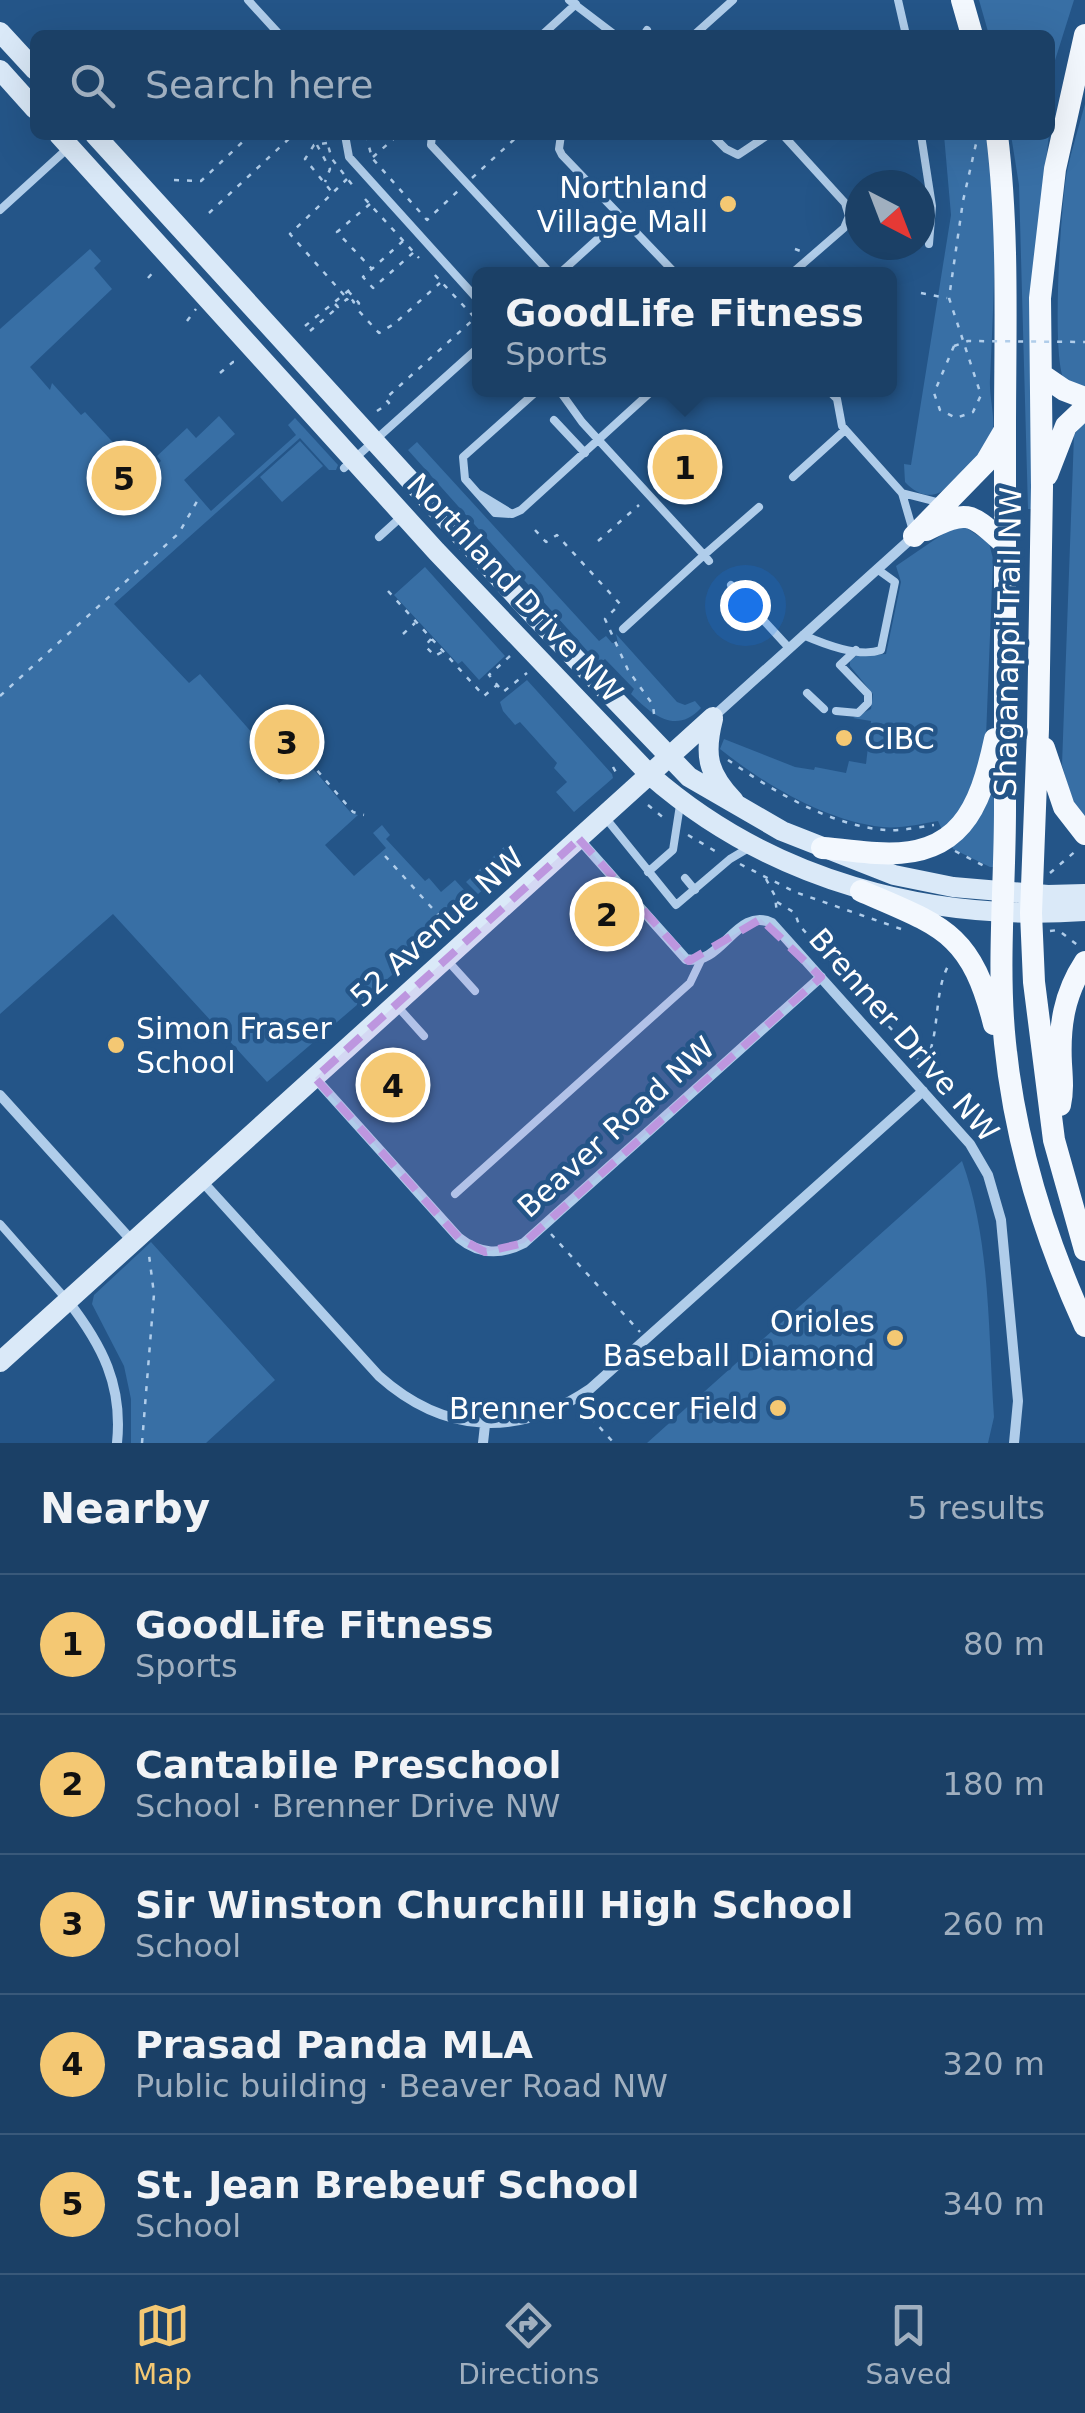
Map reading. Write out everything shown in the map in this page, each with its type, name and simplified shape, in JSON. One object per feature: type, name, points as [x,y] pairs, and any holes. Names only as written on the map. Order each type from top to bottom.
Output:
[{"type":"main road","points":[[962,0],[971,30]]},
{"type":"main road","name":"Shaganappi Trail NW","points":[[1085,35],[1055,169],[1040,298],[1042,487],[1031,903],[1034,982],[1054,1133],[1085,1250]]},
{"type":"main road","name":"Shaganappi Trail NW","points":[[997,140],[1004,234],[1005,430],[1001,978],[1018,1132],[1043,1222],[1085,1326]]},
{"type":"main road","points":[[1042,375],[1085,398]]},
{"type":"main road","points":[[1042,487],[1066,426],[1085,408]]},
{"type":"main road","points":[[914,536],[986,462],[1005,430]]},
{"type":"main road","points":[[914,536],[955,516],[972,518],[1005,544]]},
{"type":"main road","points":[[822,848],[880,854],[906,851],[929,847],[954,832],[974,811],[982,792],[1006,692]]},
{"type":"main road","points":[[1038,728],[1064,808],[1084,839]]},
{"type":"main road","points":[[861,891],[934,922],[963,950],[983,984],[1011,1091]]},
{"type":"main road","points":[[1054,1133],[1064,1088],[1064,1006],[1084,956]]},
{"type":"street","points":[[0,32],[30,65]]},
{"type":"street","points":[[0,70],[30,103]]},
{"type":"street","name":"Northland Drive NW","points":[[101,140],[668,758],[706,790],[822,848],[894,875],[1000,892],[1031,903]]},
{"type":"street","name":"Northland Drive NW","points":[[64,141],[349,464],[403,515],[650,775],[681,800],[753,846],[861,891],[909,901],[1000,892]]},
{"type":"street","name":"52 Avenue NW","points":[[1,1358],[68,1301],[141,1249],[201,1180],[914,536]]},
{"type":"street","points":[[713,717],[706,748],[708,763],[724,792],[742,809]]},
{"type":"street","points":[[578,840],[680,954],[693,961],[701,960]]},
{"type":"street","points":[[1031,903],[1085,894]]},
{"type":"street","points":[[1031,903],[1085,911]]},
{"type":"street","name":"Brenner Drive NW","points":[[701,960],[749,922],[761,918],[772,923],[976,1152],[998,1206],[1018,1401],[1014,1443]]},
{"type":"street","name":"Beaver Road NW","points":[[314,1078],[467,1244],[486,1252],[506,1251],[524,1243],[821,977]]},
{"type":"street","points":[[201,1180],[378,1376],[400,1395],[425,1408],[485,1425],[536,1416],[576,1398],[923,1091]]},
{"type":"street","points":[[0,1095],[141,1249]]},
{"type":"street","points":[[68,1301],[96,1338],[110,1366],[119,1411],[117,1443]]},
{"type":"street","points":[[484,1443],[485,1425]]},
{"type":"lane","points":[[248,0],[275,30]]},
{"type":"lane","points":[[699,30],[732,0]]},
{"type":"lane","points":[[898,0],[905,30]]},
{"type":"lane","points":[[547,30],[572,2],[608,30]]},
{"type":"lane","points":[[346,140],[349,157],[472,293]]},
{"type":"lane","points":[[432,140],[431,145],[544,267]]},
{"type":"lane","points":[[560,140],[562,155],[670,267]]},
{"type":"lane","points":[[717,140],[738,155],[760,140]]},
{"type":"lane","points":[[788,140],[845,203],[849,216],[844,228],[799,267]]},
{"type":"lane","points":[[922,140],[926,170]]},
{"type":"lane","points":[[0,210],[64,141]]},
{"type":"lane","points":[[567,267],[623,216]]},
{"type":"lane","points":[[349,464],[472,353]]},
{"type":"lane","points":[[530,397],[463,457],[464,476],[496,513],[512,514],[528,504],[646,397]]},
{"type":"lane","points":[[565,397],[706,558]]},
{"type":"lane","points":[[835,397],[842,426],[902,493],[914,536]]},
{"type":"lane","points":[[554,420],[585,454]]},
{"type":"lane","points":[[793,476],[845,430]]},
{"type":"lane","points":[[902,493],[944,503]]},
{"type":"lane","points":[[623,629],[759,507]]},
{"type":"lane","points":[[379,537],[403,515]]},
{"type":"lane","points":[[803,635],[875,654],[883,648],[895,584],[894,579],[877,569]]},
{"type":"lane","points":[[731,584],[789,648]]},
{"type":"lane","points":[[836,711],[858,713],[869,699],[840,663],[860,651]]},
{"type":"lane","points":[[807,693],[824,709]]},
{"type":"lane","points":[[648,872],[673,850],[681,800]]},
{"type":"lane","points":[[604,816],[676,905],[753,846]]},
{"type":"lane","points":[[665,858],[673,866]]},
{"type":"lane","points":[[684,878],[695,890]]},
{"type":"lane","points":[[446,959],[475,991]]},
{"type":"lane","points":[[455,1194],[690,983],[701,960]]},
{"type":"lane","points":[[396,1004],[424,1036]]},
{"type":"lane","points":[[0,1224],[68,1301]]},
{"type":"path","points":[[174,180],[201,180],[245,140]]},
{"type":"path","points":[[209,213],[288,140]]},
{"type":"path","points":[[326,140],[332,159],[354,187]]},
{"type":"path","points":[[367,140],[372,158],[427,220]]},
{"type":"path","points":[[365,164],[391,140]]},
{"type":"path","points":[[977,140],[963,201],[949,298],[958,328],[981,394],[973,412],[956,418],[940,410],[934,393],[954,346],[968,340],[1085,342]]},
{"type":"path","points":[[316,144],[326,143]]},
{"type":"path","points":[[316,144],[306,163],[332,192]]},
{"type":"path","points":[[316,144],[330,169],[324,184]]},
{"type":"path","points":[[305,326],[347,299],[354,302],[290,234],[347,179]]},
{"type":"path","points":[[365,199],[419,258]]},
{"type":"path","points":[[370,204],[337,232],[372,270]]},
{"type":"path","points":[[403,241],[363,277],[373,288],[414,252]]},
{"type":"path","points":[[148,278],[158,266]]},
{"type":"path","points":[[433,273],[472,316]]},
{"type":"path","points":[[346,293],[359,302],[357,309],[379,333],[441,282]]},
{"type":"path","points":[[310,331],[353,287]]},
{"type":"path","points":[[922,294],[949,298]]},
{"type":"path","points":[[186,321],[197,308]]},
{"type":"path","points":[[377,412],[388,403],[385,399],[472,320]]},
{"type":"path","points":[[220,372],[233,362],[242,362]]},
{"type":"path","points":[[0,696],[179,533],[200,496]]},
{"type":"path","points":[[598,541],[640,505]]},
{"type":"path","points":[[534,530],[546,542],[557,535],[620,604],[605,619],[605,626],[617,642],[628,670],[653,705],[653,716]]},
{"type":"path","points":[[578,558],[587,551]]},
{"type":"path","points":[[388,591],[484,696],[497,685]]},
{"type":"path","points":[[403,634],[416,622]]},
{"type":"path","points":[[432,638],[426,644],[430,652],[437,656],[443,651]]},
{"type":"path","points":[[512,654],[489,675],[497,685],[507,692],[528,672]]},
{"type":"path","points":[[723,756],[765,784],[832,816],[886,830],[936,824],[940,832]]},
{"type":"path","points":[[309,761],[353,812],[364,815]]},
{"type":"path","points":[[613,768],[618,776]]},
{"type":"path","points":[[648,805],[676,828],[766,878],[830,906],[908,932]]},
{"type":"path","points":[[1049,874],[1084,839]]},
{"type":"path","points":[[948,847],[1000,892]]},
{"type":"path","points":[[385,856],[450,930]]},
{"type":"path","points":[[766,878],[777,902],[778,912],[772,923]]},
{"type":"path","points":[[777,902],[795,912],[799,925],[924,1066]]},
{"type":"path","points":[[1048,931],[1058,930],[1084,956]]},
{"type":"path","points":[[912,1079],[924,1066],[944,972],[952,960]]},
{"type":"path","points":[[544,1225],[646,1339]]},
{"type":"path","points":[[141,1249],[154,1294],[142,1443]]},
{"type":"path","points":[[576,1398],[614,1443]]},
{"type":"highlighted area","points":[[579,839],[689,961],[761,919],[821,977],[524,1243],[485,1252],[459,1238],[315,1078]]},
{"type":"shaded area","points":[[979,0],[1074,0],[1055,60],[1055,30],[988,30]]},
{"type":"shaded area","points":[[1085,104],[1085,389],[1064,380],[1058,311],[1065,189]]},
{"type":"shaded area","points":[[944,140],[988,140],[994,227],[991,439],[976,461],[944,490],[927,495],[905,482],[904,464],[911,465],[951,215]]},
{"type":"shaded area","points":[[1012,140],[1048,140],[1036,245],[1033,509],[1028,509],[1019,185]]},
{"type":"shaded area","points":[[90,249],[101,261],[94,268],[112,289],[30,367],[50,390],[52,383],[81,415],[85,412],[132,463],[125,470],[136,482],[161,461],[157,456],[187,428],[196,438],[219,416],[235,434],[184,480],[211,511],[296,435],[288,425],[295,418],[338,465],[336,470],[329,470],[300,438],[114,604],[189,683],[200,674],[284,769],[275,777],[279,783],[307,762],[351,813],[358,815],[325,845],[354,876],[386,848],[373,833],[382,825],[390,835],[386,839],[425,881],[429,878],[441,892],[455,880],[476,903],[267,1082],[113,914],[0,1014],[0,329]]},
{"type":"shaded area","points":[[1085,420],[1085,823],[1075,811],[1062,765],[1074,435]]},
{"type":"shaded area","points":[[300,441],[323,466],[282,502],[260,477]]},
{"type":"shaded area","points":[[417,442],[599,641],[606,636],[612,643],[618,643],[616,634],[677,702],[685,705],[695,701],[701,708],[692,716],[673,721],[656,715],[639,702],[631,694],[634,689],[605,659],[599,664],[408,450]]},
{"type":"shaded area","points":[[959,523],[989,543],[993,559],[986,737],[980,783],[943,832],[938,821],[889,827],[860,823],[817,809],[756,775],[720,749],[724,739],[795,767],[814,770],[815,767],[846,773],[849,761],[866,764],[871,721],[853,718],[871,709],[873,694],[850,661],[856,656],[886,654],[901,582],[896,566]]},
{"type":"shaded area","points":[[425,567],[505,656],[479,680],[462,661],[458,664],[394,595]]},
{"type":"shaded area","points":[[527,680],[612,774],[613,778],[574,812],[556,792],[567,782],[554,768],[557,763],[520,722],[515,725],[503,711],[500,702]]},
{"type":"shaded area","points":[[991,794],[997,795],[996,867],[953,849],[951,844],[983,812]]},
{"type":"shaded area","points":[[506,845],[517,860],[478,894],[466,882]]},
{"type":"shaded area","points":[[962,1161],[978,1223],[987,1288],[994,1417],[988,1443],[647,1443]]},
{"type":"shaded area","points":[[151,1242],[275,1380],[206,1443],[131,1443],[131,1399],[124,1366],[92,1304],[94,1295]]},
{"type":"place","name":"Northland Village Mall","points":[[728,204]]},
{"type":"place","name":"GoodLife Fitness","points":[[685,467]]},
{"type":"place","name":"St. Jean Brebeuf School","points":[[124,478]]},
{"type":"place","name":"CIBC","points":[[844,738]]},
{"type":"place","name":"Sir Winston Churchill High School","points":[[287,742]]},
{"type":"place","name":"Cantabile Preschool","points":[[607,914]]},
{"type":"place","name":"Simon Fraser School","points":[[116,1045]]},
{"type":"place","name":"Prasad Panda MLA","points":[[393,1085]]},
{"type":"place","name":"Orioles Baseball Diamond","points":[[895,1338]]},
{"type":"place","name":"Brenner Soccer Field","points":[[778,1408]]}]
